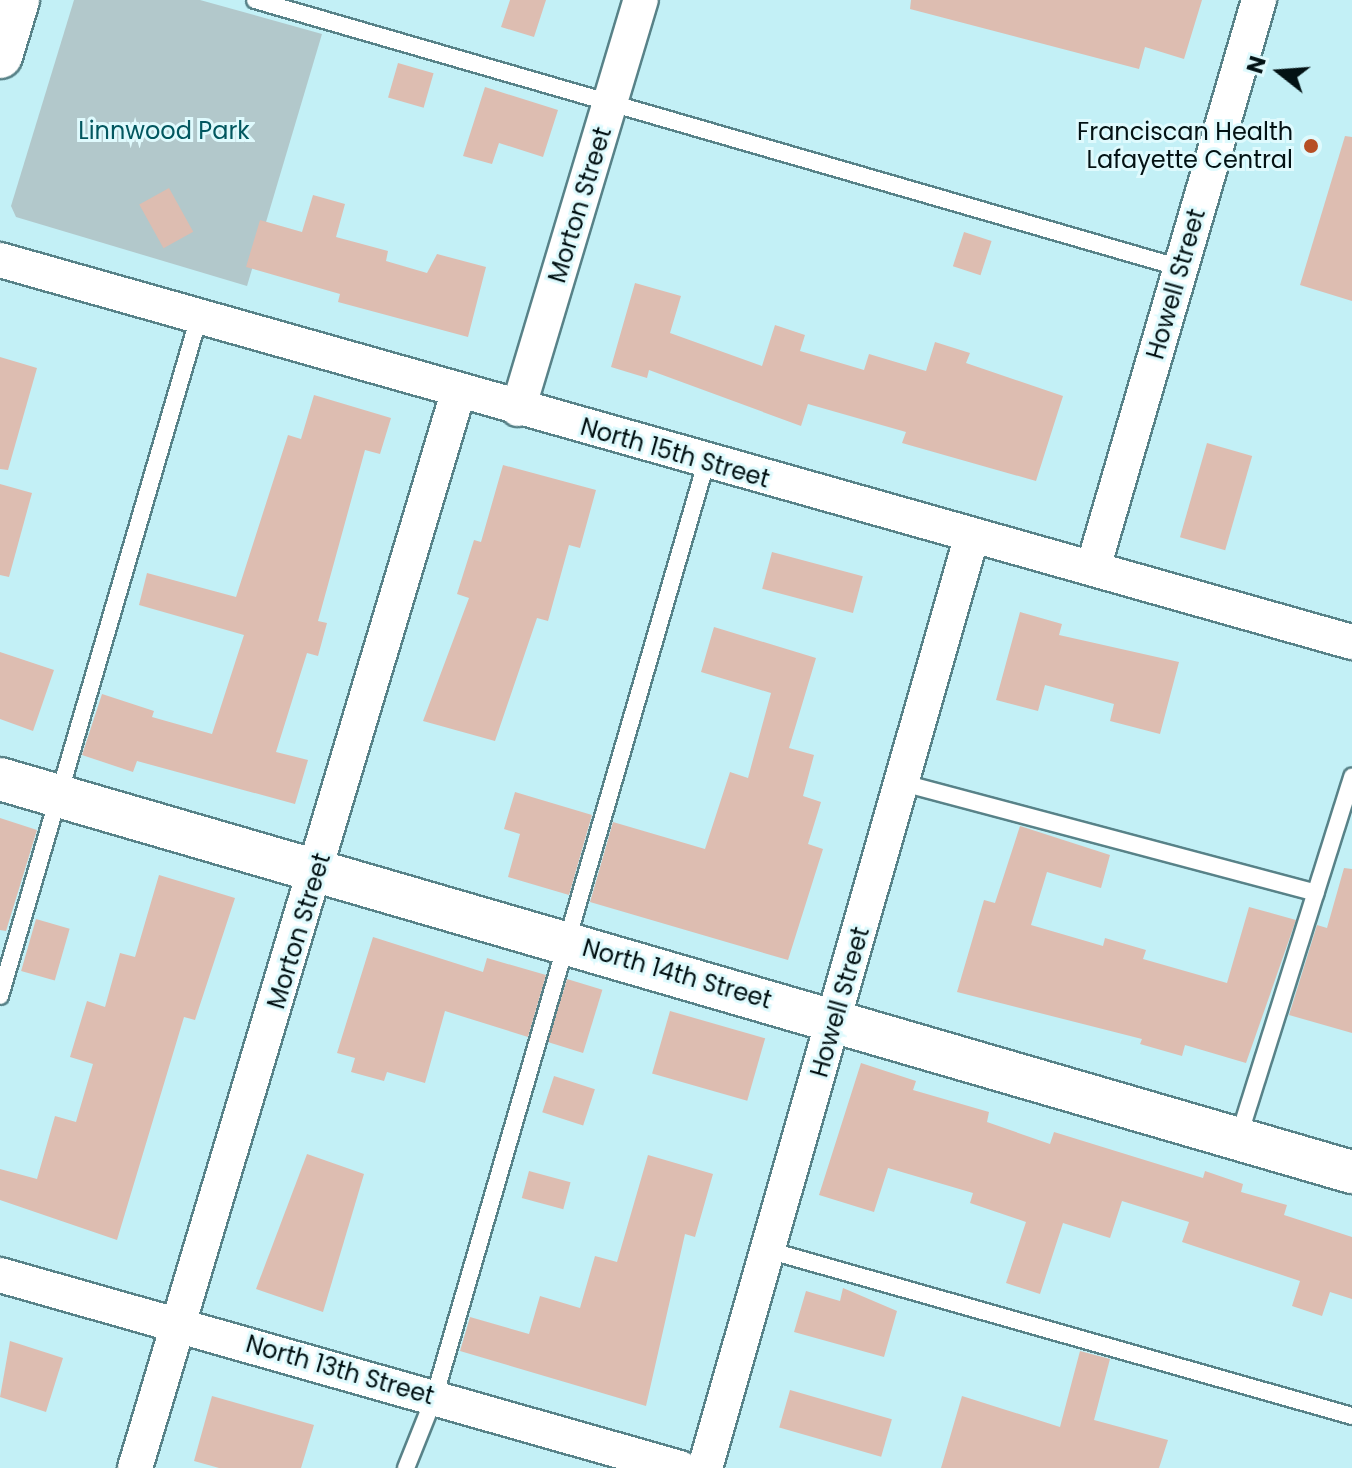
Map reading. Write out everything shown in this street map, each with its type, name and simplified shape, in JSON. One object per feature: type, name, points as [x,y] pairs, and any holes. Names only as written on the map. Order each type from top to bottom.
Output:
[{"type":"main road","points":[[0,56],[17,0]]},
{"type":"street","name":"Morton Street","points":[[518,409],[641,0]]},
{"type":"street","name":"Howell Street","points":[[1093,568],[1259,0]]},
{"type":"street","name":"North 15th Street","points":[[0,260],[458,393],[1352,642]]},
{"type":"street","name":"Morton Street","points":[[135,1468],[177,1323],[318,872],[458,393]]},
{"type":"street","name":"Howell Street","points":[[705,1468],[771,1251],[972,535]]},
{"type":"street","name":"North 14th Street","points":[[0,779],[1352,1172]]},
{"type":"street","name":"North 13th Street","points":[[0,1275],[680,1468]]},
{"type":"lane","points":[[255,0],[1181,268]]},
{"type":"lane","points":[[0,996],[199,317]]},
{"type":"lane","points":[[406,1468],[434,1398],[706,463]]},
{"type":"lane","points":[[1237,1141],[1352,777]]},
{"type":"lane","points":[[903,783],[1316,893]]},
{"type":"lane","points":[[771,1251],[1352,1416]]},
{"type":"green space","name":"Linnwood Park","points":[[74,0],[200,0],[322,34],[247,286],[16,217],[11,206]]},
{"type":"building","points":[[510,0],[546,0],[534,37],[501,27]]},
{"type":"building","points":[[911,0],[1202,0],[1184,59],[1145,47],[1139,69],[910,9]]},
{"type":"building","points":[[398,63],[434,73],[424,108],[388,98]]},
{"type":"building","points":[[485,87],[558,110],[543,157],[499,143],[492,164],[463,156]]},
{"type":"building","points":[[1345,136],[1352,137],[1352,301],[1300,285]]},
{"type":"building","points":[[169,188],[193,232],[164,248],[139,204]]},
{"type":"building","points":[[313,195],[345,204],[336,237],[388,251],[386,261],[427,273],[437,254],[486,267],[468,337],[338,302],[340,294],[246,267],[260,220],[302,232]]},
{"type":"building","points":[[964,232],[992,241],[980,275],[953,266]]},
{"type":"building","points":[[635,283],[681,296],[670,333],[762,366],[775,325],[805,335],[800,351],[864,370],[869,354],[926,371],[935,342],[970,353],[966,363],[1063,396],[1036,481],[902,443],[906,432],[808,404],[801,426],[649,370],[647,378],[611,367]]},
{"type":"building","points":[[0,357],[37,368],[8,470],[0,469]]},
{"type":"building","points":[[314,395],[391,418],[380,454],[365,450],[318,621],[327,623],[318,656],[307,653],[276,752],[308,760],[295,804],[137,761],[133,772],[82,755],[102,694],[154,711],[152,717],[212,734],[244,635],[139,605],[147,573],[236,597],[288,435],[301,439]]},
{"type":"building","points":[[1207,443],[1252,456],[1225,550],[1180,537]]},
{"type":"building","points":[[503,465],[596,490],[580,548],[569,545],[548,621],[537,618],[495,741],[423,721],[469,598],[457,594],[474,540],[481,542]]},
{"type":"building","points":[[0,484],[32,493],[9,577],[0,575]]},
{"type":"building","points":[[772,552],[863,576],[853,613],[762,589]]},
{"type":"building","points":[[1020,612],[1062,624],[1059,635],[1179,662],[1160,734],[1110,721],[1114,704],[1045,685],[1038,711],[996,700]]},
{"type":"building","points":[[714,627],[816,658],[789,748],[814,755],[803,796],[821,802],[808,844],[823,849],[788,960],[590,902],[613,822],[705,849],[730,772],[748,778],[771,693],[701,672]]},
{"type":"building","points":[[0,652],[54,670],[33,731],[0,719]]},
{"type":"building","points":[[515,792],[592,815],[569,895],[508,877],[520,834],[504,829]]},
{"type":"building","points":[[0,818],[37,830],[6,931],[0,930]]},
{"type":"building","points":[[1020,826],[1110,855],[1101,888],[1047,872],[1031,925],[1103,946],[1105,938],[1146,950],[1143,959],[1227,983],[1249,907],[1296,920],[1246,1063],[1185,1045],[1182,1056],[1140,1044],[1142,1039],[957,992],[984,900],[995,903]]},
{"type":"building","points":[[1344,868],[1352,869],[1352,1033],[1289,1015],[1317,925],[1327,928]]},
{"type":"building","points":[[159,875],[235,898],[195,1020],[184,1017],[117,1240],[0,1200],[0,1169],[37,1179],[55,1116],[76,1122],[93,1064],[70,1057],[87,1001],[105,1007],[120,953],[135,957]]},
{"type":"building","points":[[36,919],[70,929],[55,981],[21,971]]},
{"type":"building","points":[[373,937],[483,972],[487,958],[546,975],[528,1037],[445,1011],[425,1083],[387,1072],[384,1081],[351,1072],[355,1058],[337,1053]]},
{"type":"building","points":[[567,979],[602,990],[583,1053],[548,1042]]},
{"type":"building","points":[[670,1011],[765,1038],[747,1101],[652,1073]]},
{"type":"building","points":[[861,1063],[916,1081],[913,1090],[989,1112],[987,1122],[1050,1144],[1054,1132],[1203,1178],[1205,1171],[1243,1184],[1241,1192],[1287,1205],[1284,1215],[1352,1237],[1352,1299],[1330,1292],[1322,1316],[1292,1306],[1300,1281],[1182,1242],[1189,1222],[1122,1201],[1110,1238],[1063,1223],[1040,1294],[1006,1283],[1026,1222],[970,1203],[973,1193],[888,1168],[874,1212],[819,1195]]},
{"type":"building","points":[[554,1076],[595,1089],[583,1125],[542,1112]]},
{"type":"building","points":[[307,1154],[364,1174],[323,1312],[256,1289]]},
{"type":"building","points":[[648,1155],[713,1174],[695,1237],[685,1234],[646,1406],[460,1351],[470,1317],[529,1334],[540,1296],[580,1308],[595,1256],[617,1262]]},
{"type":"building","points":[[529,1171],[571,1182],[563,1209],[522,1198]]},
{"type":"building","points":[[843,1288],[897,1311],[884,1357],[794,1332],[806,1291],[840,1301]]},
{"type":"building","points":[[10,1341],[63,1358],[46,1412],[0,1397]]},
{"type":"building","points":[[1080,1351],[1110,1359],[1094,1420],[1168,1440],[1159,1468],[941,1468],[962,1396],[1060,1427]]},
{"type":"building","points":[[790,1390],[892,1419],[881,1457],[779,1427]]},
{"type":"building","points":[[212,1396],[314,1425],[301,1468],[219,1468],[194,1461]]},
{"type":"place","name":"Franciscan Health Lafayette Central","points":[[1311,146]]}]
